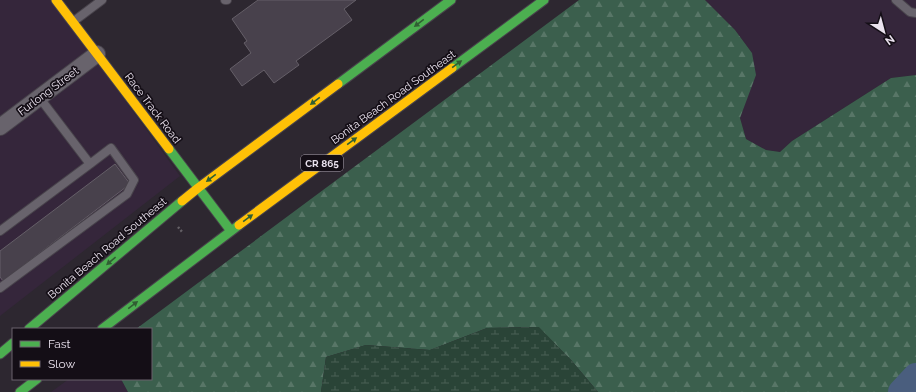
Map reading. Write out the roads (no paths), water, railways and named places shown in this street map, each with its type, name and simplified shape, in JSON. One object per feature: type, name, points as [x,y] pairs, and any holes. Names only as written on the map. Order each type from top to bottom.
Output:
[{"type":"main road","name":"Race Track Road","points":[[56,0],[231,230]]},
{"type":"main road","name":"Bonita Beach Road Southeast","points":[[30,328],[198,188],[451,0]]},
{"type":"main road","name":"Bonita Beach Road Southeast","points":[[103,328],[231,230],[544,0]]},
{"type":"main road","points":[[0,354],[12,344]]},
{"type":"main road","points":[[20,392],[36,380]]},
{"type":"street","name":"Furlong Street","points":[[0,127],[97,54]]},
{"type":"lane","points":[[73,23],[102,0]]},
{"type":"lane","points":[[896,0],[910,12],[916,13]]},
{"type":"lane","points":[[39,98],[90,164]]},
{"type":"lane","points":[[0,231],[111,148],[134,180],[127,194],[0,288]]},
{"type":"waterway","points":[[901,392],[916,376]]}]
